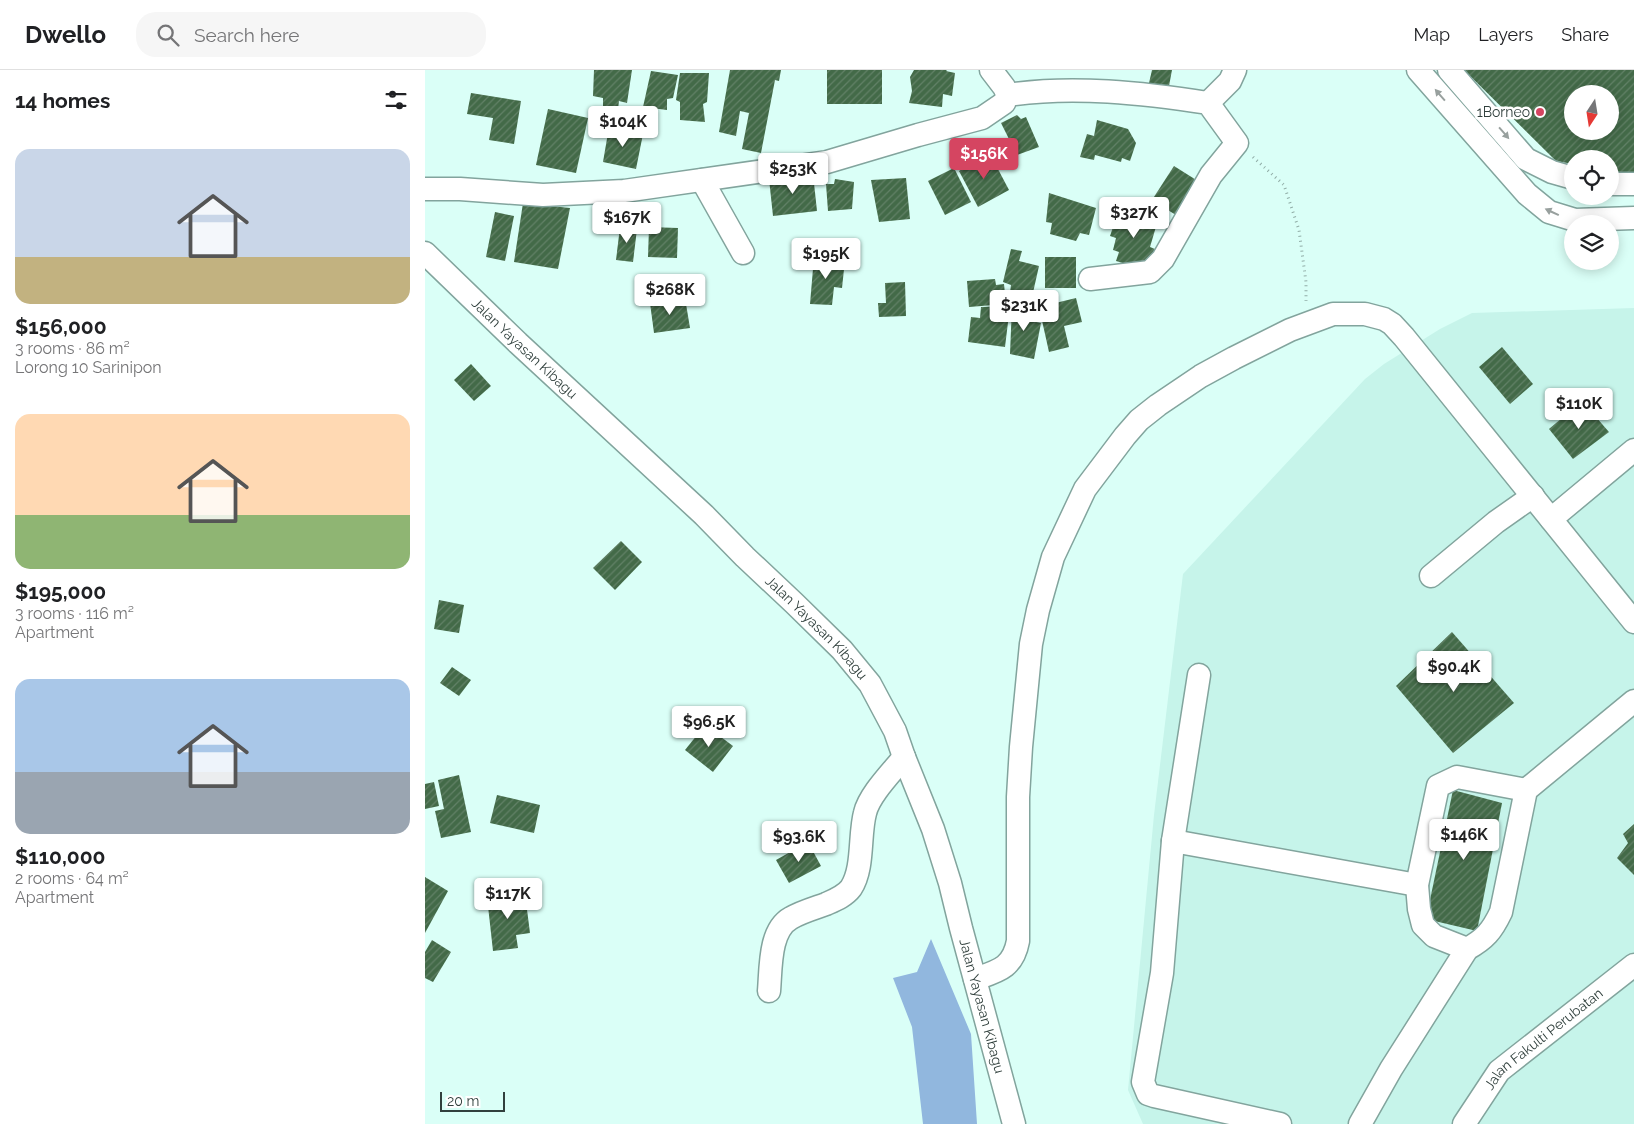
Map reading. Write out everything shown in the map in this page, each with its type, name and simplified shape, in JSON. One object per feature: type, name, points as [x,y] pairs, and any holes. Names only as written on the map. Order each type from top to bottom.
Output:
[{"type":"street","points":[[991,70],[1004,86],[1008,95]]},
{"type":"street","points":[[1208,103],[1230,81],[1235,70]]},
{"type":"street","points":[[1418,70],[1527,194],[1549,212],[1575,220],[1634,218]]},
{"type":"street","points":[[1449,70],[1527,159],[1551,172],[1564,176]]},
{"type":"street","points":[[425,189],[461,189],[543,195],[624,191],[827,162],[982,118],[1003,103],[1008,95],[1029,92],[1082,90],[1173,97],[1208,103],[1237,143],[1211,175],[1163,259],[1150,272],[1090,279]]},
{"type":"street","points":[[702,180],[743,253]]},
{"type":"street","points":[[1619,184],[1634,184]]},
{"type":"street","name":"Jalan Yayasan Kibagu","points":[[425,253],[517,343],[704,515],[842,650],[870,684],[895,731],[933,829],[950,883],[1015,1124]]},
{"type":"street","points":[[975,980],[999,971],[1016,953],[1018,921],[1017,797],[1027,676],[1038,610],[1053,557],[1085,489],[1139,420],[1201,376],[1234,358],[1306,323],[1333,314],[1360,314],[1384,319],[1392,324],[1634,622]]},
{"type":"street","points":[[1551,519],[1633,454]]},
{"type":"street","points":[[1431,576],[1496,522],[1533,496]]},
{"type":"street","points":[[1199,674],[1173,841],[1162,973],[1143,1082],[1148,1094],[1154,1096],[1280,1124]]},
{"type":"street","points":[[1360,1124],[1391,1069],[1467,949],[1482,941],[1494,927],[1501,912],[1526,790],[1634,701]]},
{"type":"street","points":[[769,991],[775,936],[781,925],[791,918],[841,898],[851,888],[859,862],[865,812],[873,798],[904,757]]},
{"type":"street","points":[[1467,949],[1434,936],[1423,925],[1419,909],[1417,885],[1438,786],[1457,778],[1526,790]]},
{"type":"street","points":[[1173,841],[1417,885]]},
{"type":"street","name":"Jalan Fakulti Perubatan","points":[[1464,1124],[1499,1071],[1634,965]]},
{"type":"path","points":[[1237,143],[1284,184],[1299,230],[1306,282],[1306,323]]},
{"type":"shaded area","points":[[1634,308],[1634,1124],[1143,1124],[1128,1090],[1154,815],[1183,574],[1365,379],[1384,364],[1440,329],[1472,313]]},
{"type":"water","points":[[931,939],[971,1034],[977,1124],[923,1124],[912,1027],[893,978],[917,972]]},
{"type":"building","points":[[594,70],[632,70],[627,103],[619,101],[618,109],[603,107],[603,98],[593,96]]},
{"type":"building","points":[[730,70],[781,70],[779,81],[775,80],[761,153],[742,149],[749,113],[740,111],[736,136],[719,132]]},
{"type":"building","points":[[827,70],[882,70],[882,104],[827,104]]},
{"type":"building","points":[[914,70],[947,70],[955,73],[952,96],[943,94],[942,107],[909,103],[912,91],[910,77]]},
{"type":"building","points":[[1152,70],[1172,70],[1169,86],[1149,83]]},
{"type":"building","name":"1Borneo","points":[[1464,70],[1634,70],[1634,175],[1619,172],[1619,150],[1564,150],[1564,162],[1556,161]]},
{"type":"building","points":[[651,71],[678,75],[673,98],[667,99],[667,110],[643,107]]},
{"type":"building","points":[[680,73],[709,73],[707,102],[703,104],[705,122],[680,120],[680,102],[676,100]]},
{"type":"building","points":[[471,93],[521,101],[514,144],[489,140],[493,118],[467,114]]},
{"type":"building","points":[[548,109],[588,118],[576,173],[536,165]]},
{"type":"building","points":[[1017,115],[1021,119],[1026,117],[1039,147],[1017,155],[1001,123]]},
{"type":"building","points":[[1097,120],[1128,129],[1136,143],[1130,161],[1122,158],[1121,162],[1095,155],[1094,160],[1080,157],[1087,134],[1094,136]]},
{"type":"building","points":[[609,127],[643,134],[636,169],[603,162]]},
{"type":"building","points":[[990,154],[1009,190],[978,207],[959,171]]},
{"type":"building","points":[[1174,166],[1201,183],[1179,217],[1152,200]]},
{"type":"building","points":[[954,168],[971,202],[945,215],[928,181]]},
{"type":"building","points":[[813,174],[817,211],[773,216],[769,179]]},
{"type":"building","points":[[906,178],[910,219],[879,222],[871,180]]},
{"type":"building","points":[[835,179],[854,182],[852,209],[828,211],[826,184],[834,184]]},
{"type":"building","points":[[1049,193],[1096,208],[1089,235],[1080,233],[1076,241],[1050,234],[1052,223],[1046,222]]},
{"type":"building","points":[[523,203],[570,208],[558,269],[514,262]]},
{"type":"building","points":[[1119,209],[1158,220],[1150,247],[1155,249],[1149,271],[1116,261],[1119,252],[1113,250],[1116,238],[1110,236]]},
{"type":"building","points":[[495,212],[514,216],[505,261],[486,257]]},
{"type":"building","points":[[620,227],[637,229],[633,262],[616,260]]},
{"type":"building","points":[[649,227],[678,228],[677,258],[648,257]]},
{"type":"building","points":[[1011,249],[1022,251],[1019,261],[1039,266],[1032,297],[1010,292],[1011,285],[1003,282]]},
{"type":"building","points":[[814,257],[845,260],[842,288],[834,287],[832,305],[810,304]]},
{"type":"building","points":[[1045,257],[1076,257],[1076,288],[1045,288]]},
{"type":"building","points":[[995,279],[996,285],[1004,284],[1006,304],[969,307],[967,281]]},
{"type":"building","points":[[905,282],[906,316],[879,317],[878,303],[886,303],[885,283]]},
{"type":"building","points":[[685,298],[690,328],[654,333],[650,303]]},
{"type":"building","points":[[1076,298],[1082,322],[1064,326],[1069,347],[1049,352],[1039,307]]},
{"type":"building","points":[[1012,305],[1038,310],[1036,322],[1041,323],[1034,359],[1010,354]]},
{"type":"building","points":[[1010,306],[1005,347],[968,342],[971,317],[980,318],[981,307]]},
{"type":"building","points":[[1502,347],[1533,384],[1510,404],[1479,367]]},
{"type":"building","points":[[471,364],[491,386],[474,401],[454,380]]},
{"type":"building","points":[[1582,401],[1609,432],[1573,459],[1549,429]]},
{"type":"building","points":[[621,541],[642,562],[615,590],[593,568]]},
{"type":"building","points":[[439,600],[464,605],[459,633],[434,629]]},
{"type":"building","points":[[1452,632],[1514,703],[1453,753],[1396,686]]},
{"type":"building","points":[[452,667],[471,680],[459,696],[440,683]]},
{"type":"building","points":[[705,725],[733,746],[713,772],[685,750]]},
{"type":"building","points":[[459,775],[471,832],[441,838],[435,811],[444,809],[438,780]]},
{"type":"building","points":[[434,782],[439,806],[425,809],[425,784]]},
{"type":"building","points":[[1453,790],[1502,803],[1477,931],[1426,919]]},
{"type":"building","points":[[497,795],[540,805],[534,833],[490,823]]},
{"type":"building","points":[[1634,824],[1634,875],[1617,858],[1628,843],[1623,834]]},
{"type":"building","points":[[808,842],[821,866],[789,883],[776,860]]},
{"type":"building","points":[[425,877],[448,891],[425,933]]},
{"type":"building","points":[[525,894],[530,933],[516,935],[518,948],[493,951],[487,897]]},
{"type":"building","points":[[432,940],[451,952],[433,982],[425,978],[425,952]]},
{"type":"place","name":"1Borneo","points":[[1540,112]]}]
